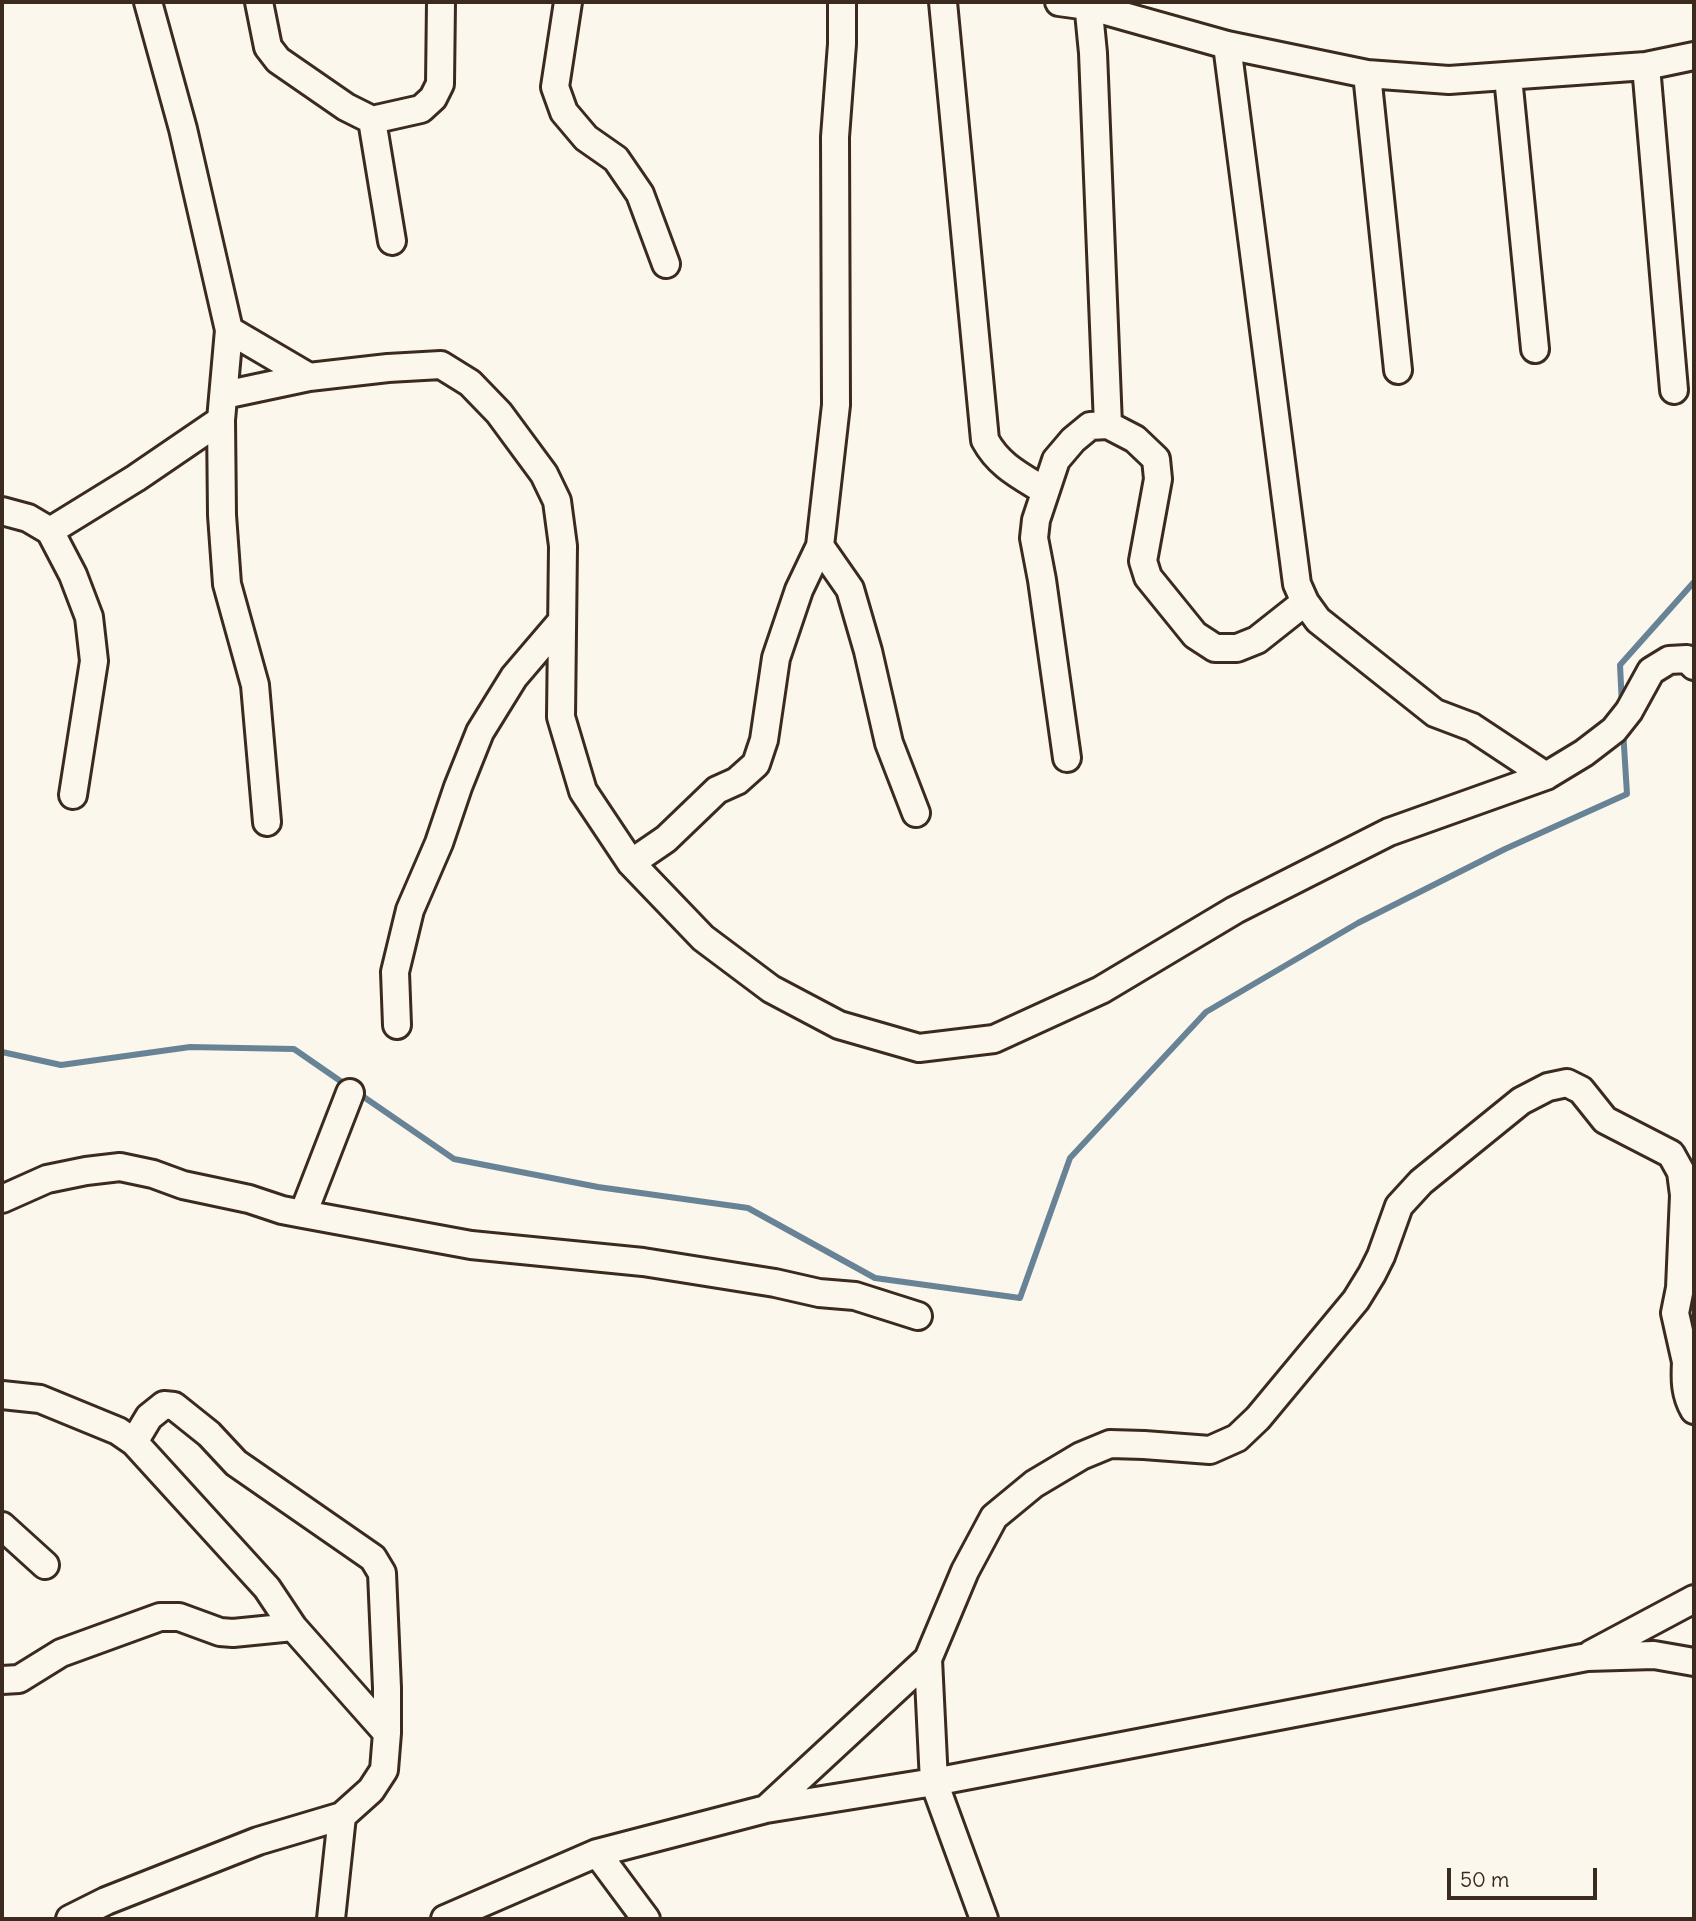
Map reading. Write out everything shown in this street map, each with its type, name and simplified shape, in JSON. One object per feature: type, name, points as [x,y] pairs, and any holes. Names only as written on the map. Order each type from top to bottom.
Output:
[{"type":"street","points":[[148,2],[183,129],[229,330],[223,407],[222,515],[227,584],[255,685],[267,822]]},
{"type":"street","points":[[259,2],[268,47],[278,60],[346,107],[372,120],[421,109],[433,98],[440,84],[441,2]]},
{"type":"street","points":[[568,2],[555,87],[564,112],[586,138],[616,159],[640,194],[666,264]]},
{"type":"street","points":[[631,863],[666,839],[717,790],[737,781],[756,764],[764,740],[776,658],[799,590],[820,546],[836,405],[835,137],[842,44],[842,2]]},
{"type":"street","points":[[943,2],[985,440],[991,452],[1004,466],[1045,491]]},
{"type":"street","points":[[1059,2],[1088,4],[1227,45],[1367,74],[1449,80],[1508,77],[1646,66],[1694,56]]},
{"type":"street","points":[[1088,4],[1093,53],[1108,425]]},
{"type":"street","points":[[1227,45],[1297,584],[1305,602],[1318,620],[1435,713],[1472,727],[1546,776]]},
{"type":"street","points":[[1646,66],[1674,390]]},
{"type":"street","points":[[1367,74],[1398,370]]},
{"type":"street","points":[[1508,77],[1535,349]]},
{"type":"street","points":[[372,120],[392,241]]},
{"type":"street","points":[[229,330],[309,377]]},
{"type":"street","points":[[50,531],[136,478],[223,407],[309,377],[441,365],[470,383],[499,413],[544,474],[557,501],[563,546],[561,718],[583,791],[631,863],[703,938],[771,989],[839,1025],[919,1048],[994,1039],[1101,990],[1235,909],[1389,832],[1546,776],[1584,753],[1614,730],[1629,711],[1651,671],[1669,660],[1687,659],[1694,666]]},
{"type":"street","points":[[1067,758],[1034,538],[1036,520],[1056,460],[1073,440],[1090,426],[1108,425],[1135,439],[1156,459],[1158,479],[1143,561],[1148,577],[1195,635],[1214,648],[1237,648],[1257,640],[1305,602]]},
{"type":"street","points":[[2,511],[28,518],[50,531],[74,575],[89,617],[94,661],[73,795]]},
{"type":"street","points":[[820,546],[850,589],[868,651],[889,743],[916,813]]},
{"type":"street","points":[[397,1025],[395,972],[411,910],[480,732],[514,677],[561,622]]},
{"type":"street","points":[[766,1809],[928,1659],[965,1571],[994,1517],[1034,1484],[1081,1456],[1110,1444],[1210,1450],[1237,1438],[1258,1418],[1356,1300],[1381,1256],[1399,1206],[1421,1182],[1521,1101],[1548,1087],[1567,1083],[1581,1090],[1605,1120],[1671,1154],[1681,1172],[1684,1195],[1680,1288],[1675,1313],[1690,1360],[1686,1392],[1694,1410]]},
{"type":"street","points":[[303,1214],[350,1093]]},
{"type":"street","points":[[2,1199],[47,1179],[120,1167],[303,1214],[471,1245],[643,1262],[775,1283],[819,1293],[855,1296],[918,1316]]},
{"type":"street","points":[[2,1395],[40,1399],[118,1431],[134,1442],[267,1588],[293,1627],[387,1733]]},
{"type":"street","points":[[70,1919],[106,1901],[258,1841],[342,1816],[372,1790],[384,1770],[387,1688],[382,1573],[373,1558],[236,1463],[209,1434],[174,1406],[164,1405],[149,1417],[134,1442]]},
{"type":"street","points":[[2,1526],[45,1565]]},
{"type":"street","points":[[1587,1657],[1694,1599]]},
{"type":"street","points":[[2,1680],[19,1679],[61,1653],[160,1617],[179,1617],[220,1632],[233,1633],[293,1627]]},
{"type":"street","points":[[445,1919],[597,1853],[766,1809],[934,1782],[1587,1657],[1654,1655],[1694,1662]]},
{"type":"street","points":[[928,1659],[934,1782],[984,1919]]},
{"type":"street","points":[[331,1919],[342,1816]]},
{"type":"street","points":[[597,1853],[646,1919]]},
{"type":"waterway","points":[[1622,706],[1620,665],[1694,582]]},
{"type":"waterway","points":[[358,1093],[454,1159],[598,1187],[748,1208],[875,1278],[1020,1298],[1070,1158],[1206,1012],[1358,923],[1505,849],[1627,794],[1623,730]]},
{"type":"waterway","points":[[2,1052],[61,1065],[190,1047],[294,1049],[349,1087]]}]
